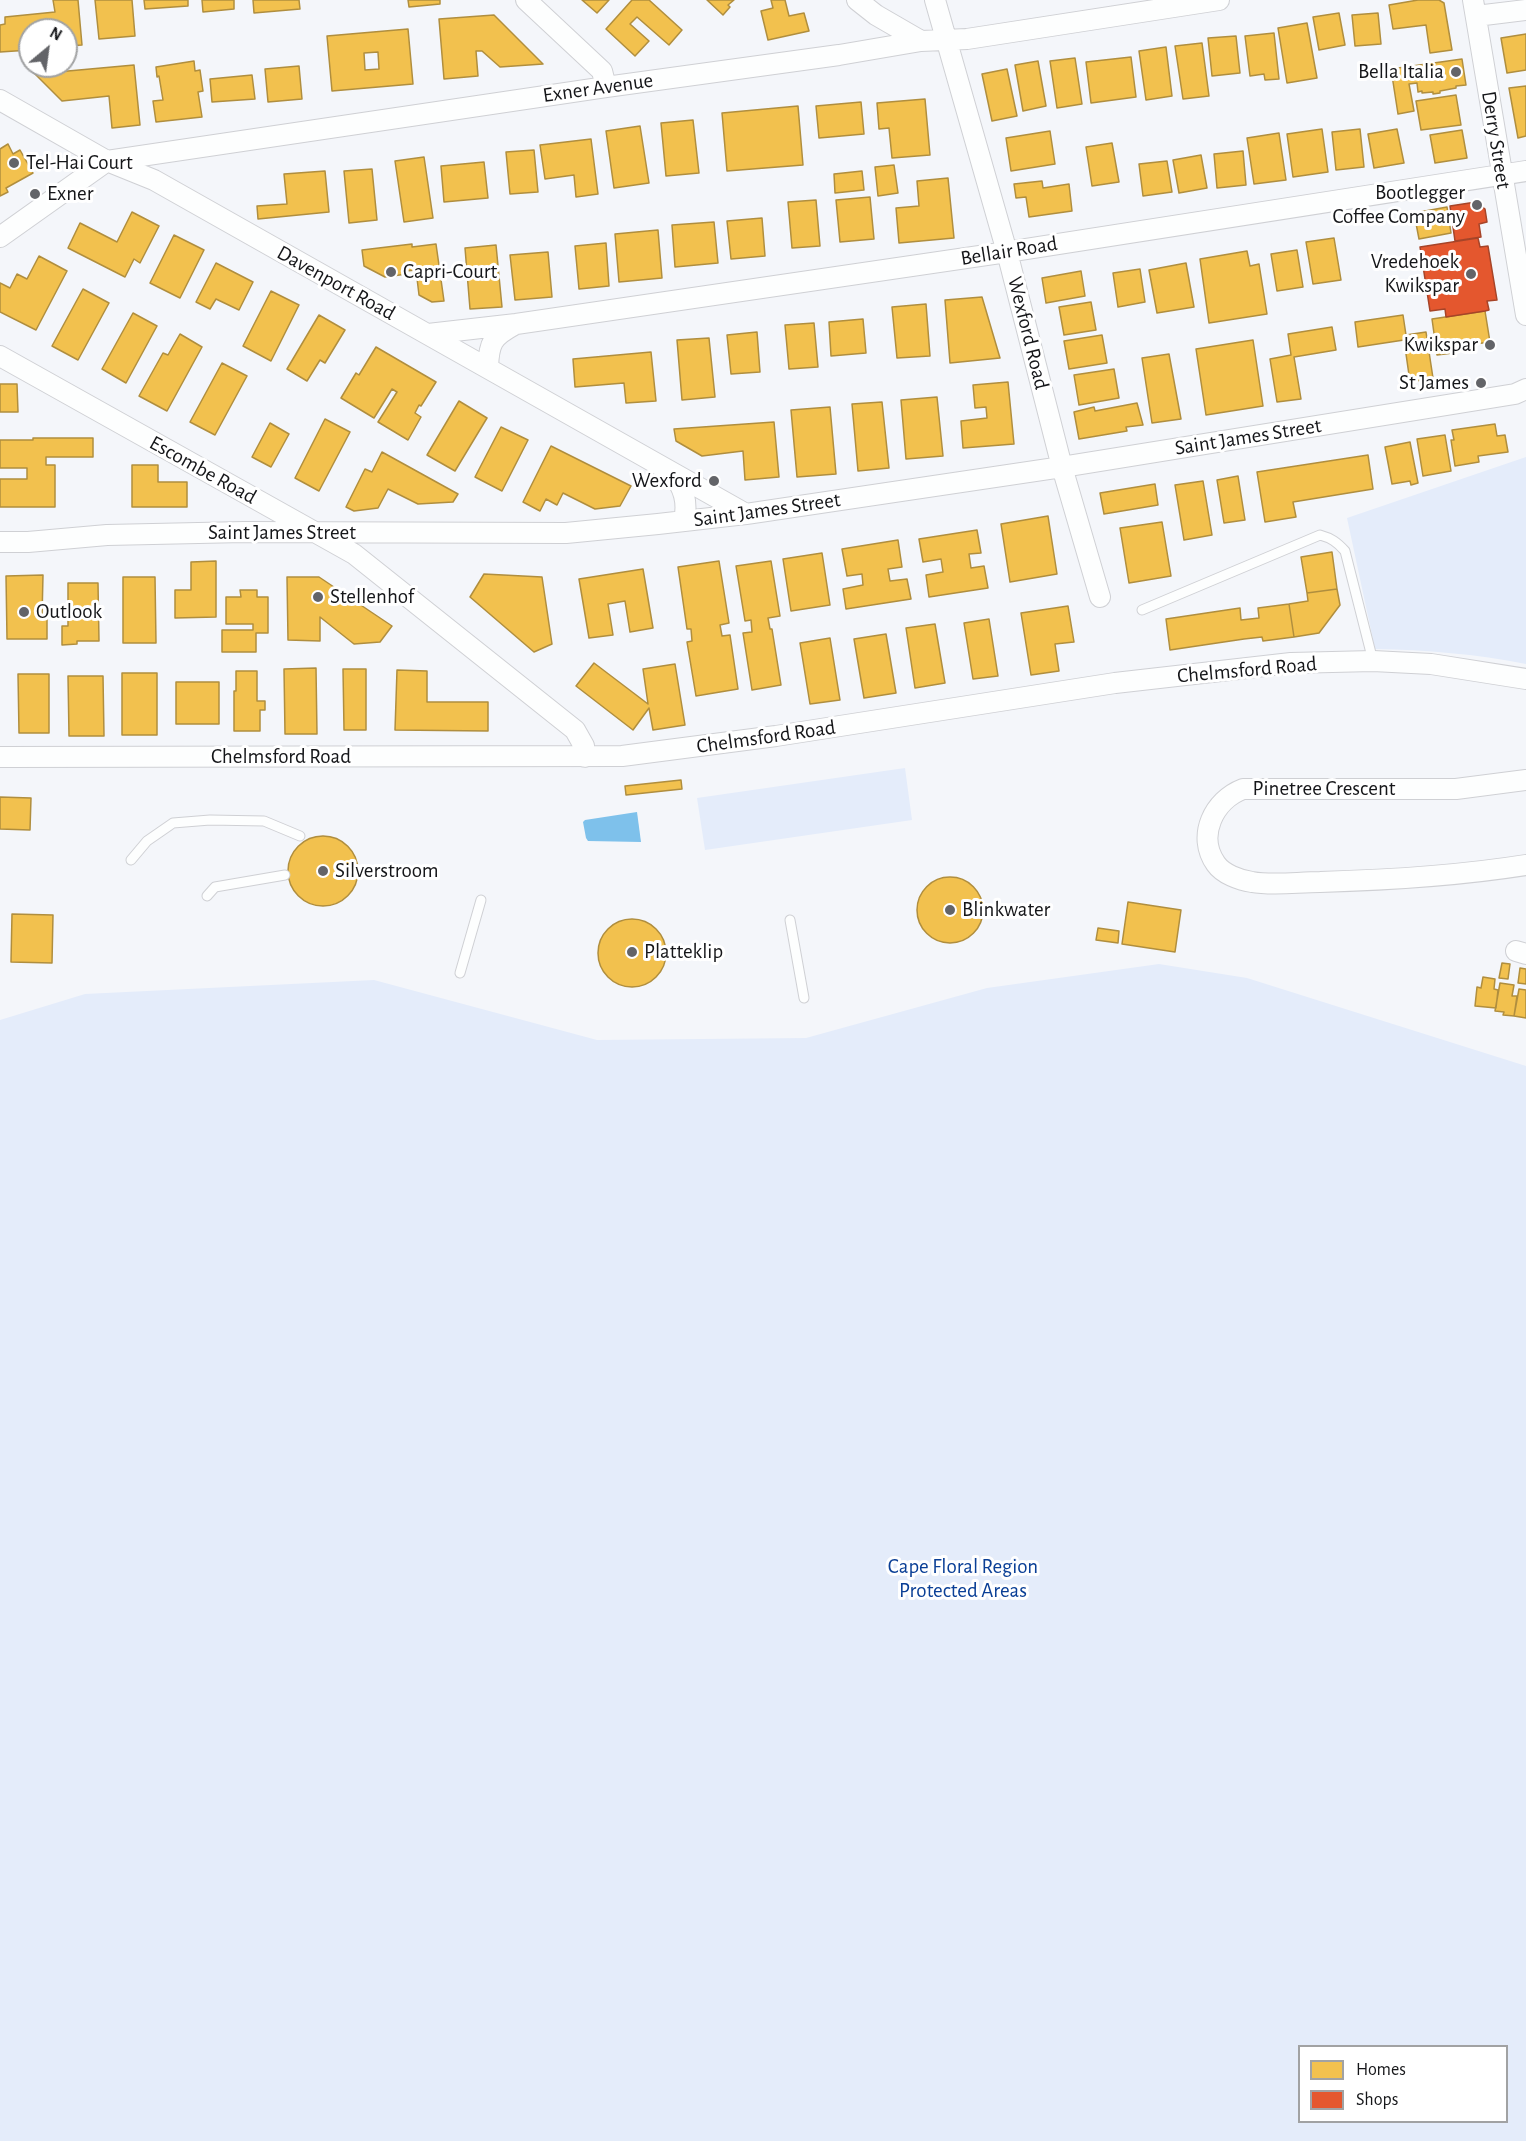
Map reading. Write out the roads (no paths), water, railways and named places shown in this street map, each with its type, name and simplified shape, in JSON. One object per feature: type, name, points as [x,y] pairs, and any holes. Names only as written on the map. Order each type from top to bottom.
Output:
[{"type":"street","points":[[526,0],[602,71],[606,87]]},
{"type":"street","points":[[857,0],[876,15],[921,41]]},
{"type":"street","name":"Wexford Road","points":[[935,0],[1007,252],[1062,467],[1100,597]]},
{"type":"street","name":"Exner Avenue","points":[[0,237],[107,161],[839,55],[921,41],[967,39],[1219,0]]},
{"type":"street","points":[[1475,8],[1526,10]]},
{"type":"street","name":"Derry Street","points":[[1475,8],[1526,315]]},
{"type":"street","name":"Davenport Road","points":[[0,100],[107,161],[154,180],[746,514]]},
{"type":"street","name":"Bellair Road","points":[[428,334],[516,324],[1007,252],[1526,171]]},
{"type":"street","name":"Bellair Road","points":[[488,367],[489,351],[493,340],[516,324]]},
{"type":"street","name":"Escombe Road","points":[[0,356],[354,554],[574,730],[585,746],[585,757]]},
{"type":"street","name":"Saint James Street","points":[[0,542],[28,542],[107,535],[566,533],[746,514],[1062,467],[1515,394],[1526,389]]},
{"type":"street","points":[[671,471],[685,495],[684,521]]},
{"type":"street","name":"Chelmsford Road","points":[[0,757],[622,756],[776,736],[1115,683],[1292,663],[1373,661],[1431,664],[1526,679]]},
{"type":"street","name":"Pinetree Crescent","points":[[1526,780],[1456,789],[1243,789],[1233,793],[1214,811],[1207,831],[1210,851],[1215,863],[1224,872],[1253,882],[1395,880],[1461,875],[1526,865]]},
{"type":"lane","points":[[1142,610],[1320,535],[1339,543],[1345,551],[1373,661]]},
{"type":"lane","points":[[130,860],[147,841],[173,823],[210,820],[264,821],[300,836]]},
{"type":"lane","points":[[207,896],[215,887],[285,874]]},
{"type":"lane","points":[[460,973],[481,900]]},
{"type":"lane","points":[[790,920],[804,998]]},
{"type":"water","points":[[637,812],[641,842],[588,841],[586,838],[583,822],[585,820]]},
{"type":"place","name":"Bella Italia","points":[[1456,72]]},
{"type":"place","name":"Tel-Hai Court","points":[[14,163]]},
{"type":"place","name":"Exner","points":[[35,194]]},
{"type":"place","name":"Bootlegger Coffee Company","points":[[1477,205]]},
{"type":"place","name":"Capri-Court","points":[[391,272]]},
{"type":"place","name":"Vredehoek Kwikspar","points":[[1471,274]]},
{"type":"place","name":"Kwikspar","points":[[1490,345]]},
{"type":"place","name":"St James","points":[[1481,383]]},
{"type":"place","name":"Wexford","points":[[714,481]]},
{"type":"place","name":"Stellenhof","points":[[318,597]]},
{"type":"place","name":"Outlook","points":[[24,612]]},
{"type":"place","name":"Silverstroom","points":[[323,871]]},
{"type":"place","name":"Blinkwater","points":[[950,910]]},
{"type":"place","name":"Platteklip","points":[[632,952]]},
{"type":"park label","name":"Cape Floral Region Protected Areas","points":[[963,1579]]}]
